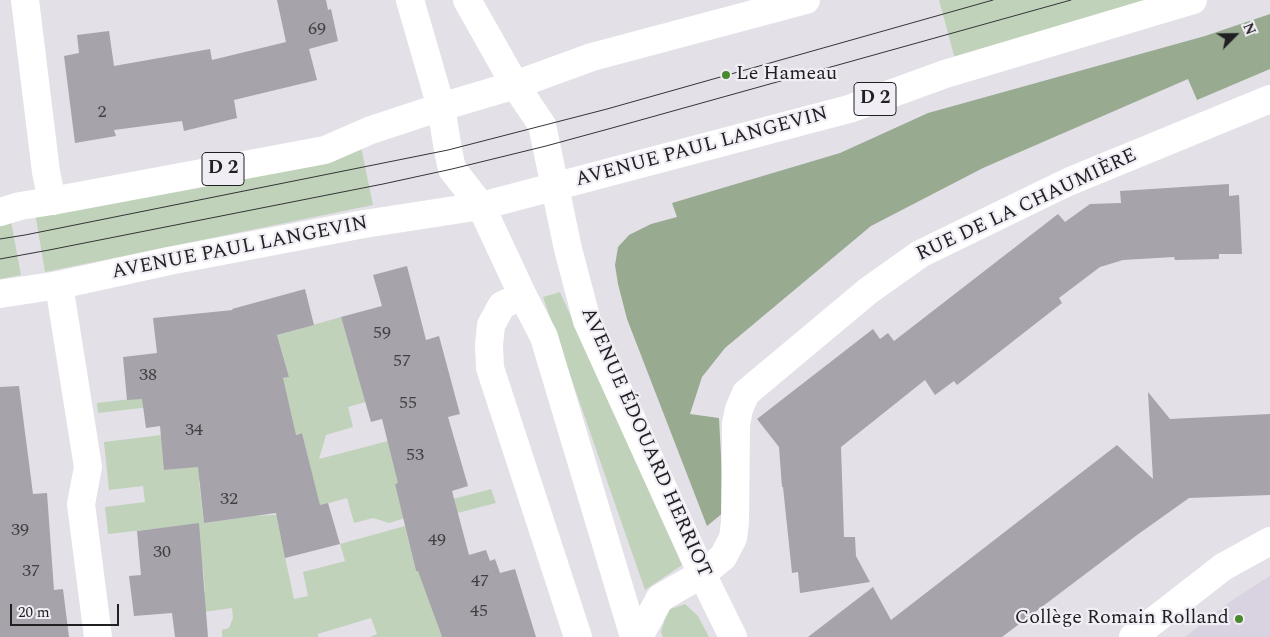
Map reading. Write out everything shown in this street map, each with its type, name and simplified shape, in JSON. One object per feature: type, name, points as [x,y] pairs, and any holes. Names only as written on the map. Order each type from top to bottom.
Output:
[{"type":"street","points":[[25,0],[46,172],[52,201]]},
{"type":"street","points":[[410,0],[441,107],[452,169],[481,206],[544,337],[634,637]]},
{"type":"street","points":[[467,0],[515,85]]},
{"type":"street","name":"D 2","points":[[0,212],[20,206],[325,150],[371,130],[515,85],[592,57],[806,0]]},
{"type":"street","name":"AVENUE PAUL LANGEVIN","points":[[0,294],[59,285],[169,261],[364,224],[481,206],[849,109],[945,74],[1193,0]]},
{"type":"street","name":"AVENUE PAUL LANGEVIN","points":[[515,85],[542,125],[554,188]]},
{"type":"street","name":"RUE DE LA CHAUMIÈRE","points":[[639,637],[660,598],[702,574],[723,557],[733,538],[735,522],[736,424],[739,409],[746,393],[868,292],[920,254],[1068,182],[1270,99]]},
{"type":"street","name":"AVENUE ÉDOUARD HERRIOT","points":[[554,188],[568,249],[588,320],[732,637]]},
{"type":"street","points":[[59,285],[88,467],[81,504],[98,637]]},
{"type":"street","points":[[523,296],[502,305],[491,325],[489,345],[490,368],[578,637]]},
{"type":"street","points":[[1132,637],[1223,567],[1270,541]]},
{"type":"shaded area","name":"Collège Romain Rolland","points":[[1270,576],[1270,637],[1185,637],[1231,601]]},
{"type":"green space","points":[[939,0],[1162,0],[956,63]]},
{"type":"green space","points":[[1270,14],[1270,69],[1197,100],[1188,79],[983,168],[871,226],[725,348],[702,377],[690,414],[719,418],[724,512],[707,526],[627,319],[615,265],[618,247],[629,235],[651,224],[677,217],[672,203],[840,153],[928,113],[1205,36]]},
{"type":"green space","points":[[361,147],[373,205],[45,272],[35,213],[66,212],[331,160]]},
{"type":"green space","points":[[10,216],[21,275],[0,279],[0,220]]},
{"type":"green space","points":[[560,292],[682,565],[645,590],[543,297]]},
{"type":"green space","points":[[341,317],[353,359],[369,401],[348,407],[353,427],[326,435],[319,459],[388,441],[408,517],[389,523],[373,518],[354,523],[347,498],[289,514],[285,557],[294,599],[308,596],[303,572],[345,561],[340,544],[405,526],[416,571],[435,565],[450,610],[434,615],[442,637],[370,637],[377,634],[371,618],[318,634],[318,637],[222,637],[222,630],[229,628],[233,618],[232,608],[190,614],[187,594],[205,592],[203,567],[186,569],[197,524],[108,534],[105,507],[145,502],[143,486],[109,490],[104,442],[161,435],[165,470],[231,463],[210,400],[98,413],[97,403],[260,384],[289,377],[277,335]],"holes":[[[302,433],[309,462],[280,470],[284,438]],[[258,473],[289,514],[254,516],[204,523],[199,481]]]},
{"type":"green space","points":[[491,489],[496,503],[411,525],[434,504]]},
{"type":"green space","points":[[685,604],[698,616],[709,637],[663,637],[661,632],[668,610]]},
{"type":"building","points":[[277,0],[326,0],[328,10],[331,9],[338,41],[309,49],[317,80],[234,100],[237,118],[184,131],[182,121],[114,130],[116,136],[75,143],[64,56],[79,53],[77,35],[109,31],[114,66],[210,49],[212,60],[286,42]]},
{"type":"building","points":[[1229,184],[1229,196],[1239,195],[1242,254],[1219,254],[1219,259],[1175,260],[1174,257],[1123,260],[1100,267],[1059,298],[1062,303],[957,385],[954,381],[935,395],[925,380],[841,447],[844,537],[855,537],[856,556],[870,582],[800,593],[798,572],[792,573],[779,447],[757,419],[873,329],[880,339],[888,333],[894,341],[1058,214],[1065,222],[1090,204],[1121,203],[1120,191]]},
{"type":"building","points":[[407,266],[426,340],[439,336],[460,414],[448,417],[468,486],[452,491],[469,555],[486,550],[490,561],[495,559],[500,573],[515,569],[536,637],[442,637],[418,571],[416,571],[395,484],[398,483],[382,419],[371,422],[341,317],[382,306],[373,275]]},
{"type":"building","points":[[305,289],[314,325],[277,335],[289,377],[283,378],[296,435],[302,433],[320,505],[328,503],[340,544],[285,558],[276,513],[204,523],[198,467],[164,470],[160,426],[146,428],[142,399],[127,400],[123,357],[157,353],[153,318],[233,310]]},
{"type":"building","points":[[19,386],[33,494],[47,493],[54,590],[63,589],[69,637],[0,637],[0,387]]},
{"type":"building","points":[[1148,392],[1170,419],[1270,414],[1270,495],[1189,498],[1002,637],[808,637],[873,587],[891,620],[1117,445],[1153,479]]},
{"type":"building","points":[[199,523],[208,637],[175,637],[172,613],[134,616],[129,576],[141,575],[137,531]]},
{"type":"tram line","points":[[0,239],[448,150],[607,109],[993,0]]},
{"type":"tram line","points":[[0,259],[452,169],[612,128],[1071,0]]},
{"type":"place","name":"Le Hameau","points":[[726,75]]},
{"type":"place","name":"Collège Romain Rolland","points":[[1239,619]]}]
